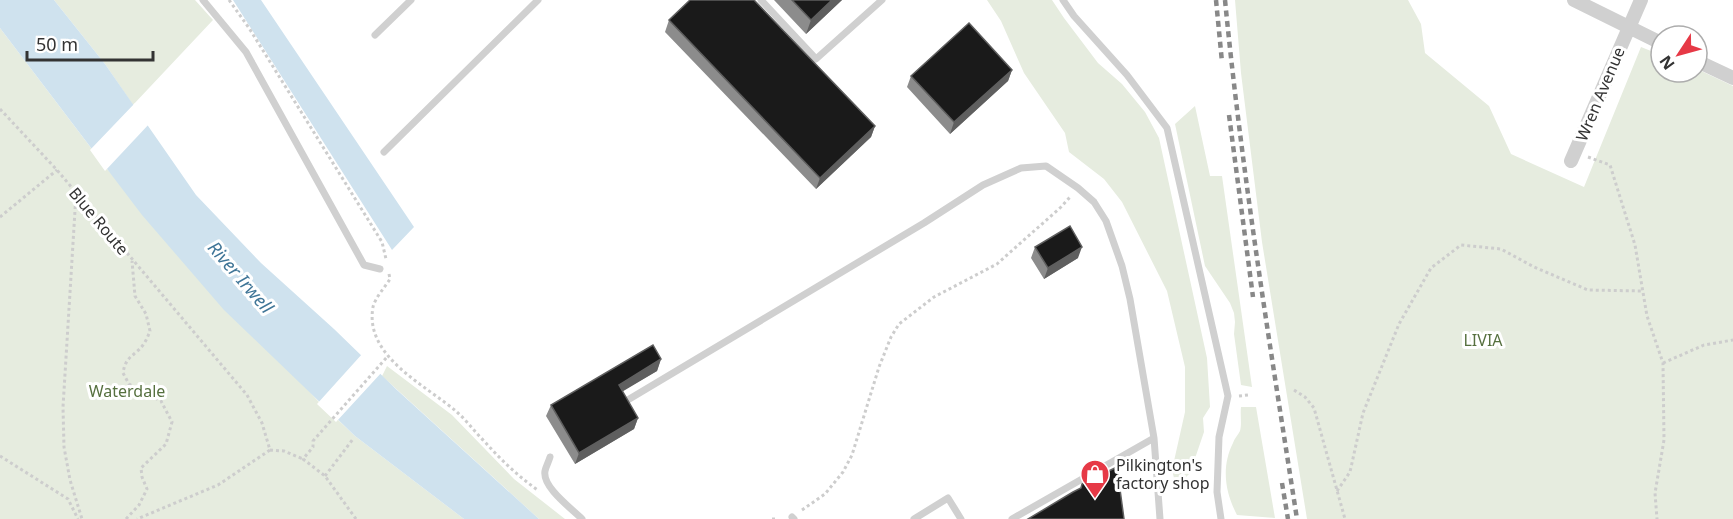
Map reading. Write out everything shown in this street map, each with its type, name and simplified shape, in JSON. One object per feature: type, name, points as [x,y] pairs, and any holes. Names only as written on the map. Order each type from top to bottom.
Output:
[{"type":"street","points":[[1574,0],[1649,37]]},
{"type":"street","name":"Wren Avenue","points":[[1574,156],[1641,0]]},
{"type":"street","points":[[1709,67],[1733,78]]},
{"type":"lane","points":[[203,0],[246,52],[364,265],[380,269]]},
{"type":"lane","points":[[384,152],[538,0]]},
{"type":"lane","points":[[761,0],[816,58],[882,0]]},
{"type":"lane","points":[[1063,0],[1074,16],[1127,75],[1167,128],[1228,396],[1219,437],[1217,492],[1221,519]]},
{"type":"lane","points":[[375,35],[408,1]]},
{"type":"lane","points":[[626,401],[924,223],[983,185],[1021,168],[1046,166],[1094,202],[1106,221],[1122,266],[1155,438],[1160,519]]},
{"type":"lane","points":[[1012,519],[1155,438]]},
{"type":"lane","points":[[550,457],[545,471],[545,480],[551,489],[582,519]]},
{"type":"lane","points":[[914,519],[948,498],[961,519]]},
{"type":"path","name":"Blue Route","points":[[0,109],[57,170],[132,259],[135,296],[146,314],[150,331],[142,347],[129,356],[123,373],[129,384],[161,401],[172,422],[166,444],[141,468],[147,489],[139,505],[126,519]]},
{"type":"path","points":[[1574,156],[1610,165],[1635,245],[1647,316],[1663,363],[1664,440],[1655,493],[1657,519]]},
{"type":"path","points":[[0,217],[57,170]]},
{"type":"path","points":[[793,518],[825,494],[843,472],[852,455],[879,367],[899,324],[934,297],[997,264],[1061,207],[1078,188]]},
{"type":"path","points":[[76,193],[63,407],[64,447],[80,519]]},
{"type":"path","points":[[1337,491],[1350,472],[1363,414],[1399,324],[1431,268],[1461,244],[1501,249],[1534,267],[1588,290],[1643,291]]},
{"type":"path","points":[[132,259],[247,395],[262,423],[270,450]]},
{"type":"path","points":[[1663,363],[1704,345],[1733,340]]},
{"type":"path","points":[[303,459],[313,447],[313,441],[388,356],[405,372],[458,412],[519,478],[544,495]]},
{"type":"path","points":[[1294,390],[1305,397],[1314,408],[1345,519]]},
{"type":"path","points":[[325,476],[353,439]]},
{"type":"path","points":[[137,519],[218,485],[270,450],[284,451],[303,459],[325,476],[356,519]]},
{"type":"path","points":[[0,456],[68,500],[80,519]]},
{"type":"green space","points":[[54,0],[195,0],[213,20],[133,105],[105,64]]},
{"type":"green space","points":[[987,0],[1052,0],[1098,63],[1122,84],[1145,112],[1159,138],[1207,358],[1210,407],[1203,418],[1204,432],[1190,473],[1183,480],[1178,481],[1174,478],[1172,470],[1185,412],[1185,367],[1167,291],[1122,202],[1104,179],[1069,152],[1065,133],[1024,73],[1001,21]]},
{"type":"green space","name":"LIVIA","points":[[1235,0],[1408,0],[1421,24],[1425,53],[1489,106],[1511,154],[1584,187],[1641,47],[1649,50],[1649,84],[1709,84],[1709,75],[1733,86],[1733,519],[1307,519],[1262,242],[1241,73]]},
{"type":"green space","name":"Waterdale","points":[[0,28],[107,169],[318,401],[355,436],[464,519],[0,519]]},
{"type":"green space","points":[[1195,106],[1210,176],[1222,176],[1252,387],[1241,385],[1234,334],[1234,313],[1230,303],[1205,266],[1175,124]]},
{"type":"green space","points":[[387,366],[452,415],[514,479],[565,519],[539,519],[382,376]]},
{"type":"green space","points":[[1241,407],[1256,407],[1275,518],[1237,515],[1227,488],[1227,461],[1240,431]]},
{"type":"water","name":"River Irwell","points":[[0,0],[54,0],[105,64],[196,195],[261,263],[539,519],[464,519],[355,436],[224,310],[142,215],[0,28]]},
{"type":"water","points":[[233,0],[261,0],[414,227],[392,250]]},
{"type":"pier","points":[[135,103],[150,123],[105,171],[90,150]]},
{"type":"pier","points":[[363,353],[382,372],[336,422],[317,404]]},
{"type":"building","points":[[690,0],[754,0],[875,126],[820,178],[669,20]]},
{"type":"building","points":[[792,0],[832,0],[811,20]]},
{"type":"building","points":[[969,23],[1012,70],[954,122],[911,76]]},
{"type":"building","points":[[1070,226],[1082,247],[1048,268],[1035,247]]},
{"type":"building","points":[[653,345],[661,359],[619,385],[638,418],[579,453],[551,405]]},
{"type":"building","points":[[1117,467],[1124,519],[1028,519],[1081,488],[1082,484]]},
{"type":"railway","points":[[1216,0],[1222,62]]},
{"type":"railway","points":[[1225,0],[1248,195],[1297,519]]},
{"type":"railway","points":[[1229,115],[1253,297]]},
{"type":"railway","points":[[1282,483],[1288,519]]},
{"type":"place","name":"Pilkington's factory shop","points":[[1095,500]]}]
